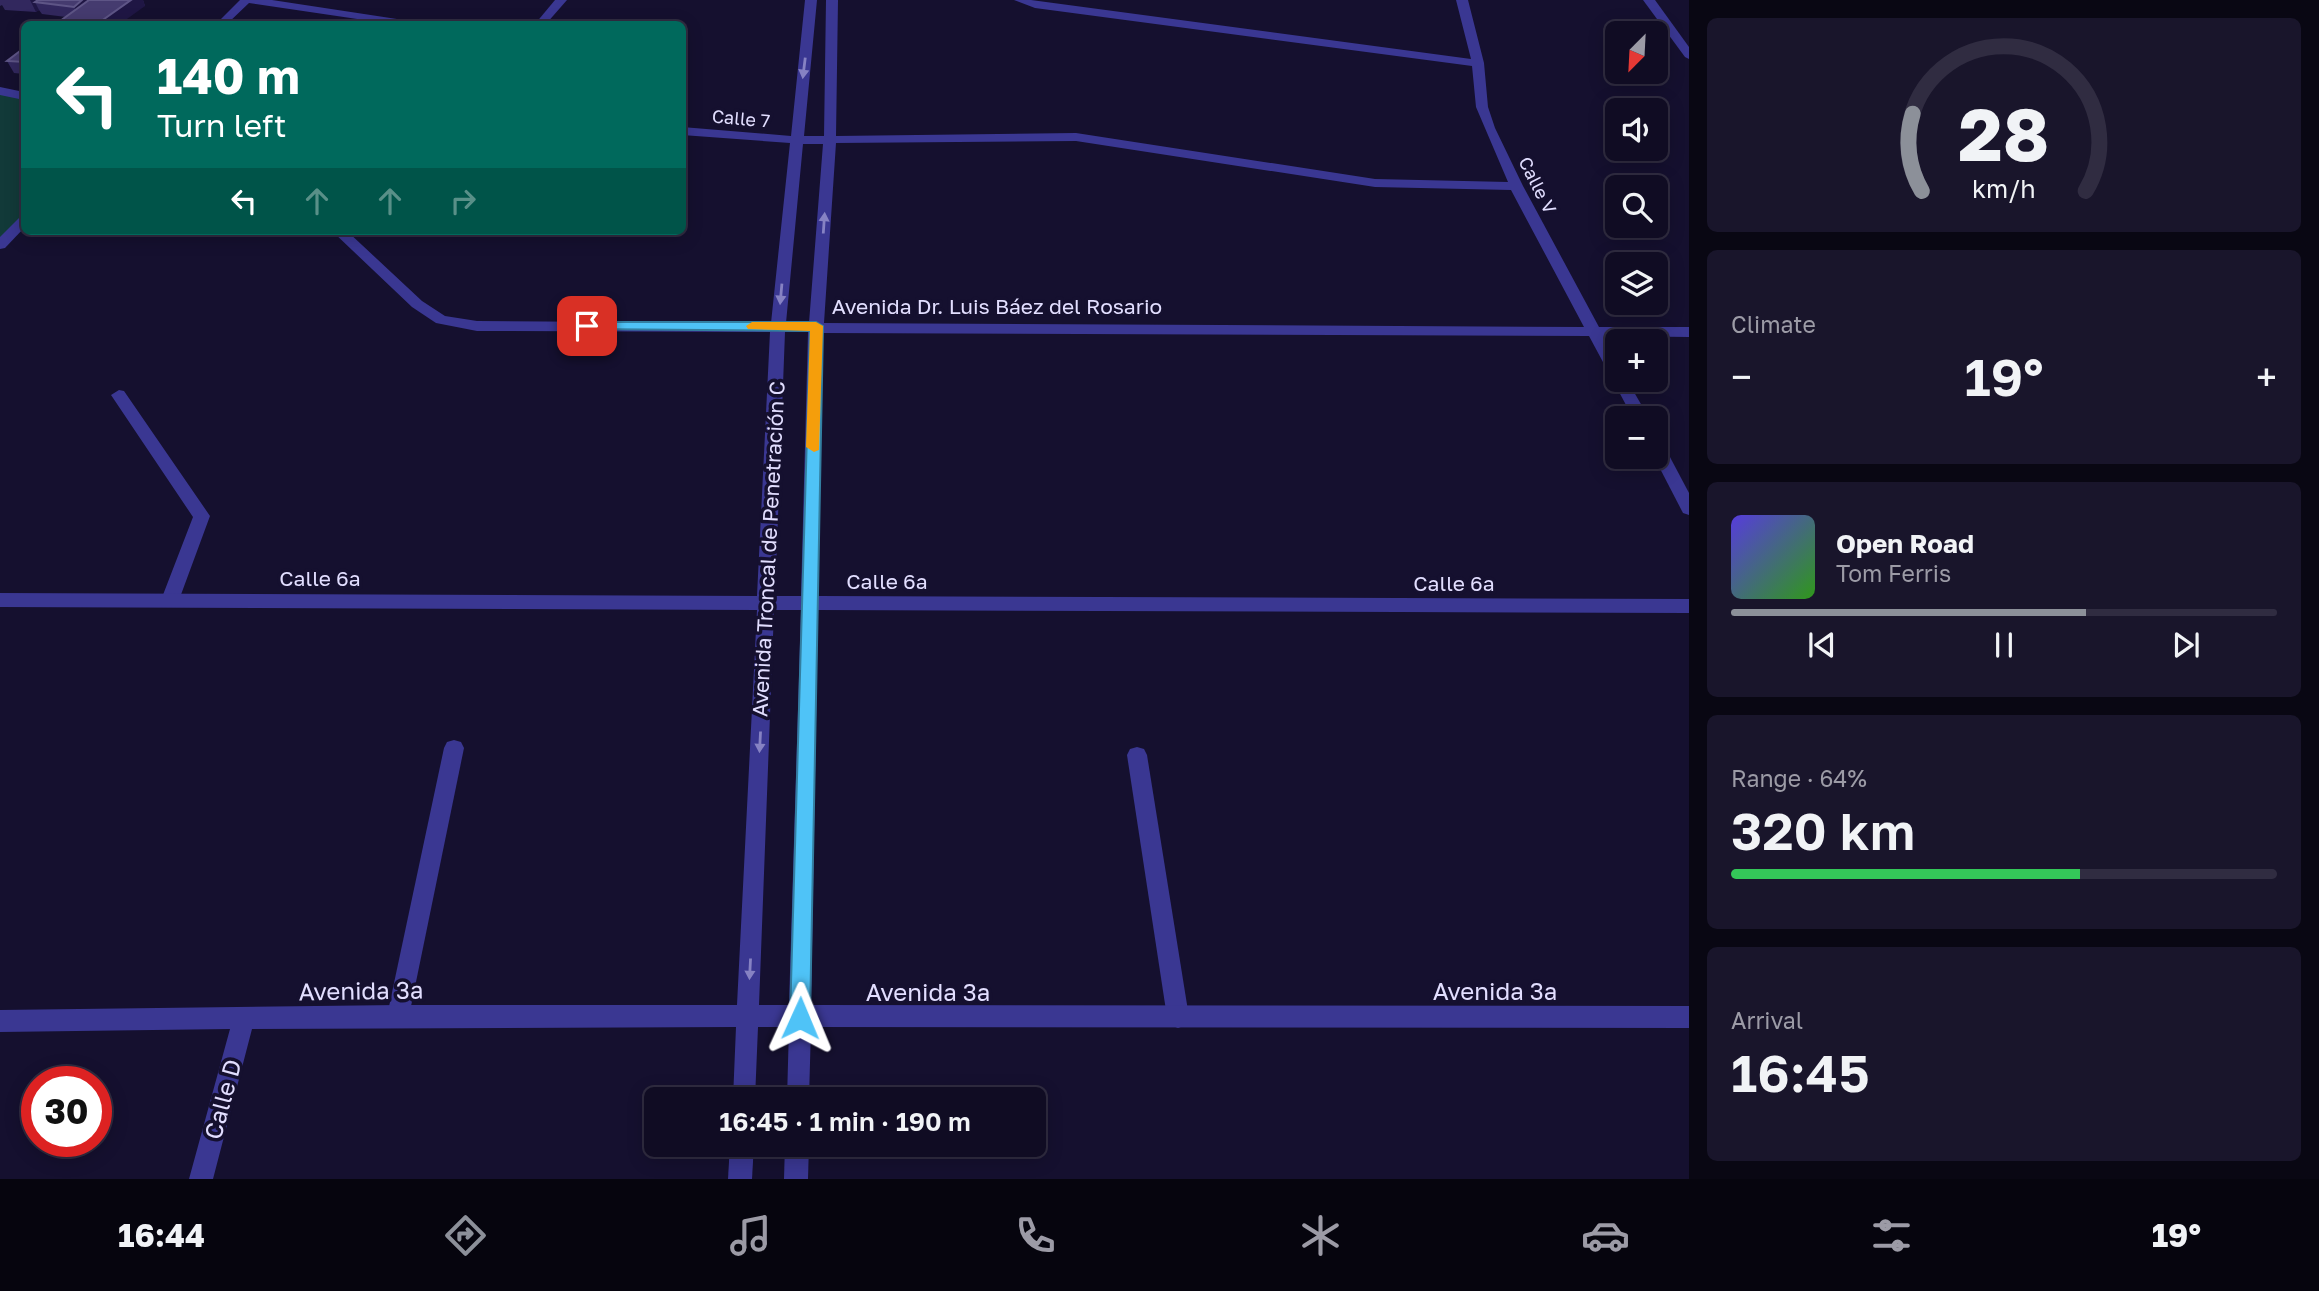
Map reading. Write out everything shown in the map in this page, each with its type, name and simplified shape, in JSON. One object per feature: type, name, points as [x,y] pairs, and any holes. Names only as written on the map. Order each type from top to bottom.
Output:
[{"type":"street","points":[[224,21],[248,0],[390,21]]},
{"type":"street","points":[[543,21],[561,0]]},
{"type":"street","name":"Avenida Troncal de Penetración C","points":[[744,1087],[778,326],[811,0]]},
{"type":"street","name":"Avenida Troncal de Penetración C","points":[[798,1087],[816,326],[830,141],[832,0]]},
{"type":"street","points":[[1020,0],[1035,5],[1478,63]]},
{"type":"street","name":"Calle V","points":[[1462,0],[1478,63],[1482,107],[1516,186],[1605,351]]},
{"type":"street","points":[[1650,0],[1689,55]]},
{"type":"street","points":[[1673,33],[1689,36]]},
{"type":"street","points":[[0,91],[21,95]]},
{"type":"street","name":"Calle 7","points":[[686,131],[830,141],[1076,137],[1375,183],[1516,186]]},
{"type":"street","points":[[0,245],[21,224]]},
{"type":"street","name":"Avenida Dr. Luis Báez del Rosario","points":[[343,235],[417,304],[441,320],[477,326],[1689,332]]},
{"type":"street","points":[[118,395],[202,516],[170,600]]},
{"type":"street","points":[[1668,469],[1689,509]]},
{"type":"street","name":"Calle 6a","points":[[0,600],[1689,606]]},
{"type":"street","points":[[398,1016],[454,748]]},
{"type":"street","points":[[1138,755],[1178,1017]]},
{"type":"street","name":"Avenida 3a","points":[[0,1021],[398,1016],[1689,1017]]},
{"type":"street","name":"Calle D","points":[[201,1179],[244,1018]]},
{"type":"street","points":[[740,1179],[741,1157]]},
{"type":"street","points":[[796,1179],[797,1157]]},
{"type":"green space","points":[[0,91],[21,95],[21,224],[0,245]]},
{"type":"building","points":[[82,0],[74,7],[35,2]]},
{"type":"building","points":[[89,0],[131,0],[101,21],[60,21]]},
{"type":"building","points":[[21,50],[21,62],[7,61]]},
{"type":"slow traffic","points":[[752,326],[816,326],[814,447]]},
{"type":"route","points":[[587,326],[816,326],[800,1018]]}]
